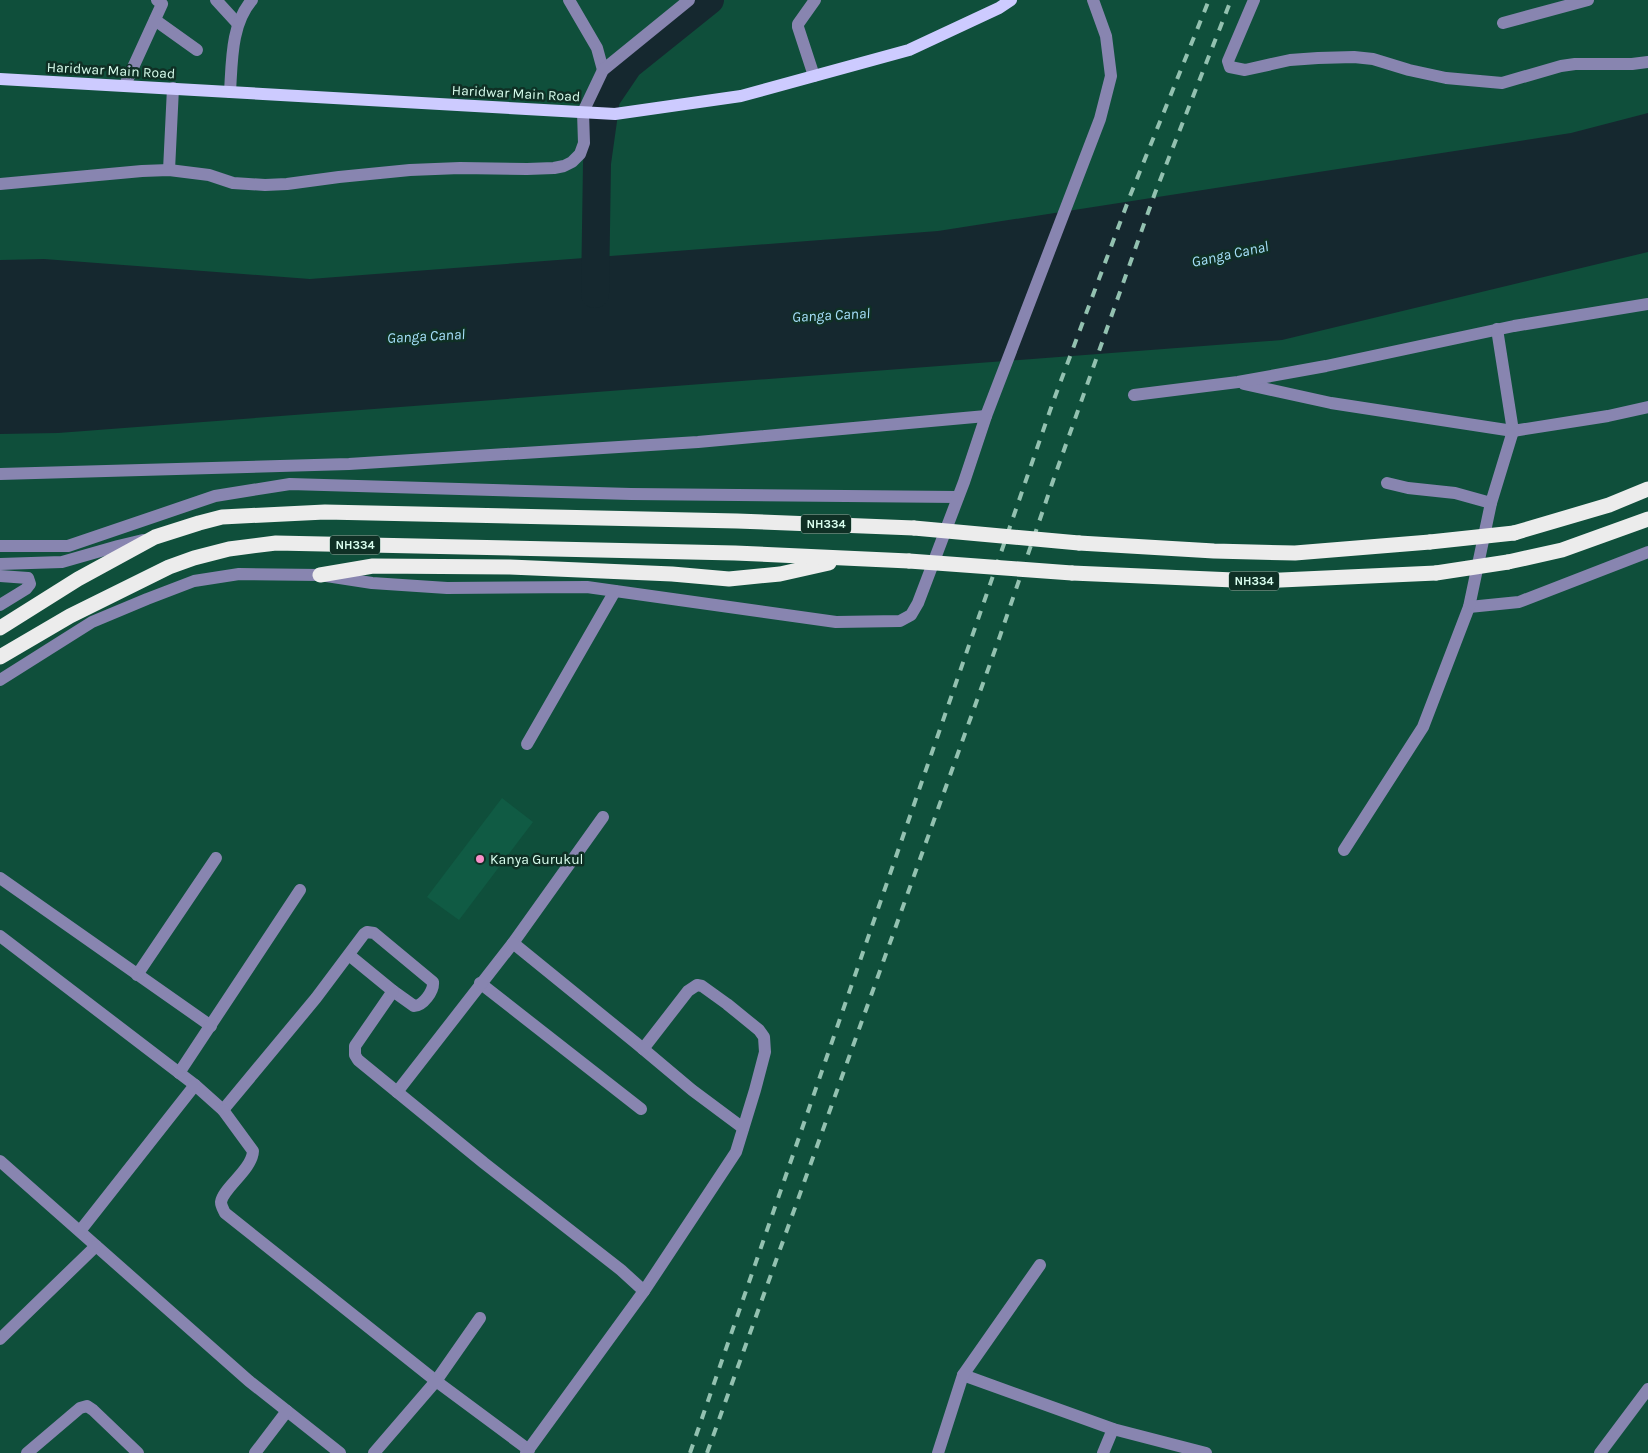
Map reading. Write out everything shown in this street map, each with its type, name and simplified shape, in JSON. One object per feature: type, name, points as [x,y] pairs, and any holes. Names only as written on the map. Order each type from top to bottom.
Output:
[{"type":"highway","name":"NH334","points":[[0,628],[78,579],[155,537],[222,517],[325,512],[738,521],[914,528],[1079,543],[1214,551],[1295,553],[1514,533],[1609,505],[1648,489]]},
{"type":"highway","name":"NH334","points":[[0,657],[70,616],[169,567],[229,549],[276,543],[735,553],[909,561],[1072,573],[1257,581],[1436,573],[1508,562],[1562,550],[1648,520]]},
{"type":"highway","points":[[320,575],[373,566],[510,567],[672,574],[729,579],[780,574],[850,558]]},
{"type":"main road","name":"Haridwar Main Road","points":[[0,80],[125,85],[615,114],[741,96],[909,50],[997,4],[1011,0]]},
{"type":"street","points":[[216,0],[238,24]]},
{"type":"street","points":[[230,92],[233,51],[238,24],[245,8],[252,0]]},
{"type":"street","points":[[569,0],[597,48],[603,70]]},
{"type":"street","points":[[0,184],[169,170],[209,174],[233,183],[265,185],[410,170],[554,168],[572,162],[580,154],[584,143],[587,112],[603,70],[688,0]]},
{"type":"street","points":[[814,76],[798,27],[800,21],[815,0]]},
{"type":"street","points":[[0,680],[92,622],[194,581],[239,574],[320,575],[372,583],[447,588],[587,587],[836,622],[900,621],[911,615],[918,603],[986,416],[1100,119],[1111,76],[1106,36],[1093,0]]},
{"type":"street","points":[[1254,0],[1228,61],[1230,67],[1245,70],[1278,62],[1302,59],[1354,57],[1373,59],[1409,70],[1446,78],[1502,83],[1560,66],[1648,62]]},
{"type":"street","points":[[1503,23],[1544,5],[1588,0]]},
{"type":"street","points":[[125,85],[155,20],[161,1]]},
{"type":"street","points":[[155,20],[197,50]]},
{"type":"street","points":[[169,170],[173,88]]},
{"type":"street","points":[[1134,395],[1238,382],[1326,366],[1497,329],[1648,304]]},
{"type":"street","points":[[1344,850],[1423,727],[1469,607],[1491,503],[1513,431],[1497,329]]},
{"type":"street","points":[[1238,382],[1331,403],[1513,431],[1608,416],[1648,407]]},
{"type":"street","points":[[0,474],[349,464],[698,442],[986,416]]},
{"type":"street","points":[[1387,483],[1408,488],[1455,493],[1491,503]]},
{"type":"street","points":[[0,546],[68,546],[216,496],[290,484],[631,494],[958,497]]},
{"type":"street","points":[[0,564],[62,562],[155,537]]},
{"type":"street","points":[[1469,607],[1519,602],[1648,552]]},
{"type":"street","points":[[0,576],[28,578],[30,584],[26,589],[0,605]]},
{"type":"street","points":[[526,744],[615,591]]},
{"type":"street","points":[[397,1092],[513,943],[603,817]]},
{"type":"street","points":[[137,975],[216,858]]},
{"type":"street","points":[[0,878],[211,1026]]},
{"type":"street","points":[[179,1073],[300,890]]},
{"type":"street","points":[[223,1110],[310,1006],[364,934],[372,932],[433,982],[434,987],[420,1005],[414,1006],[349,955]]},
{"type":"street","points":[[0,936],[195,1085],[223,1110],[253,1151],[247,1167],[222,1199],[222,1207],[226,1213],[528,1452],[644,1291],[736,1152],[755,1090],[765,1052],[765,1043],[760,1030],[728,1004],[702,986],[697,985],[693,986],[643,1049]]},
{"type":"street","points":[[513,943],[692,1090],[743,1128]]},
{"type":"street","points":[[480,983],[641,1109]]},
{"type":"street","points":[[393,991],[355,1046],[355,1055],[358,1060],[484,1163],[621,1270],[644,1291]]},
{"type":"street","points":[[80,1231],[195,1085]]},
{"type":"street","points":[[0,1161],[249,1380],[340,1453]]},
{"type":"street","points":[[0,1339],[96,1246]]},
{"type":"street","points":[[938,1453],[963,1375],[1040,1265]]},
{"type":"street","points":[[374,1453],[436,1381],[480,1318]]},
{"type":"street","points":[[963,1375],[1112,1429],[1206,1453]]},
{"type":"street","points":[[1600,1453],[1648,1389]]},
{"type":"street","points":[[27,1453],[80,1408],[87,1406],[138,1453]]},
{"type":"street","points":[[255,1453],[287,1411]]},
{"type":"street","points":[[1103,1453],[1112,1429]]},
{"type":"shaded area","name":"Kanya Gurukul","points":[[502,798],[533,822],[459,920],[427,897]]},
{"type":"water","name":"Ganga Canal","points":[[1648,113],[1648,252],[1282,340],[58,433],[0,434],[0,260],[44,259],[310,279],[938,231],[1571,133]]},
{"type":"waterway","points":[[595,294],[597,163],[606,99],[629,65],[710,0]]},
{"type":"railway","points":[[690,1453],[1053,402],[1130,196],[1209,0]]},
{"type":"railway","points":[[707,1453],[1000,636],[1155,193],[1231,0]]},
{"type":"place","name":"Kanya Gurukul","points":[[480,859]]}]
